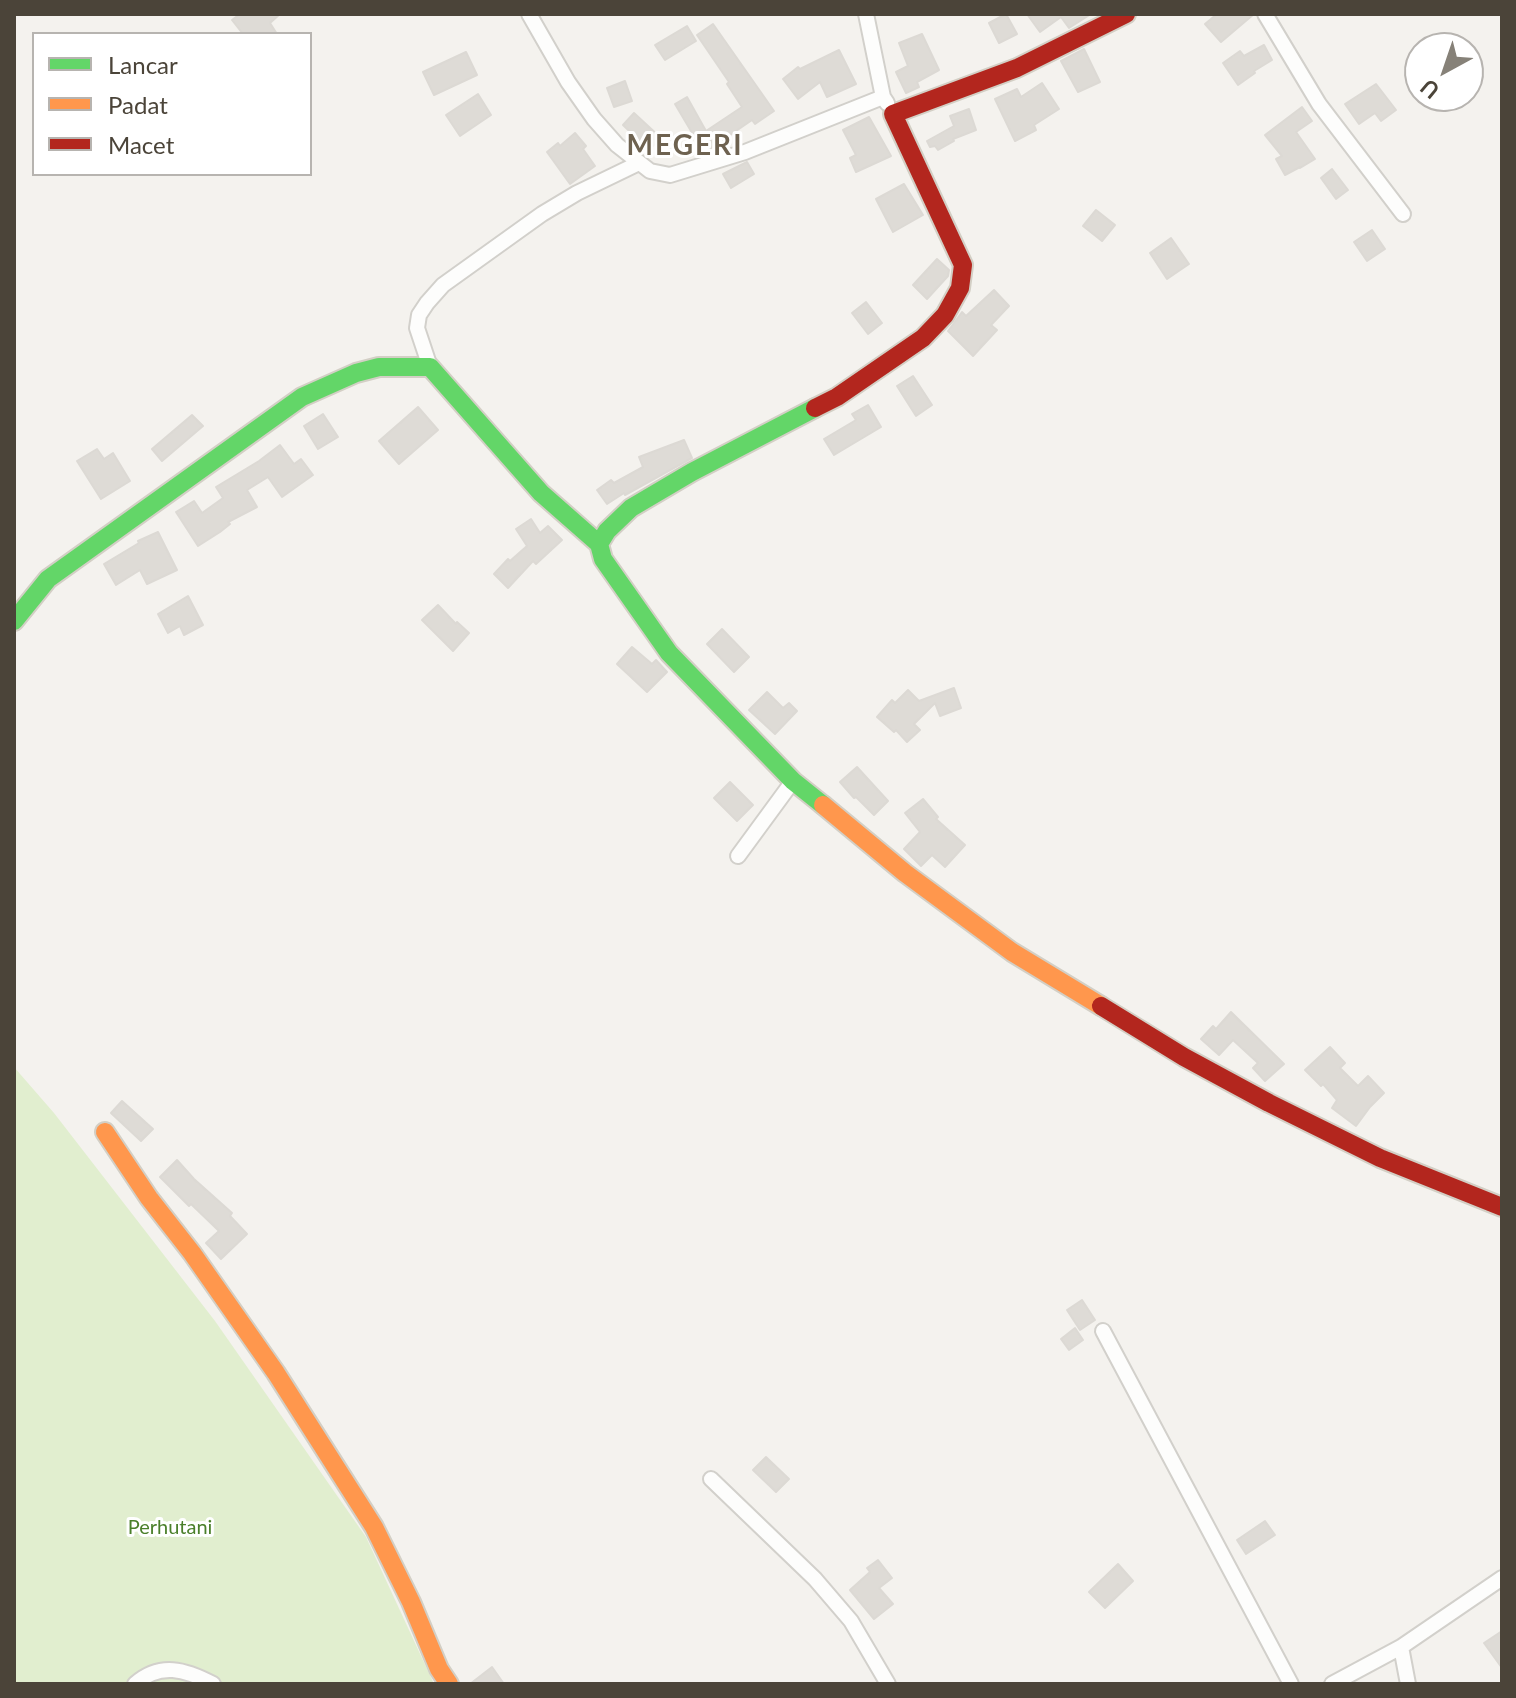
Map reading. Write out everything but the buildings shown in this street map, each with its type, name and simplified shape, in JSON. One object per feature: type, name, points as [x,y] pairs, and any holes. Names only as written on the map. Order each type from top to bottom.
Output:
[{"type":"street","points":[[529,14],[568,82],[594,119],[617,145],[650,171],[670,175],[745,152],[883,97]]},
{"type":"street","points":[[599,544],[607,531],[631,508],[692,472],[837,397],[923,338],[945,315],[960,288],[963,265],[883,97],[866,14]]},
{"type":"street","points":[[893,114],[1017,68],[1126,14]]},
{"type":"street","points":[[1265,14],[1319,104],[1403,214]]},
{"type":"street","points":[[639,163],[542,214],[443,285],[427,303],[417,322],[430,367],[541,493],[599,544],[611,573],[669,653],[793,781],[905,873],[1000,943],[1184,1057],[1380,1158],[1501,1205]]},
{"type":"street","points":[[14,621],[48,579],[302,397],[356,373],[379,367],[430,367]]},
{"type":"street","points":[[738,856],[793,781]]},
{"type":"street","points":[[105,1132],[276,1373],[374,1527],[411,1602],[439,1669],[449,1684]]},
{"type":"street","points":[[1103,1331],[1291,1684]]},
{"type":"street","points":[[711,1479],[815,1579],[851,1621],[888,1684]]},
{"type":"street","points":[[1332,1684],[1401,1647],[1502,1578]]},
{"type":"street","points":[[1401,1647],[1408,1684]]},
{"type":"street","points":[[135,1684],[145,1675],[169,1668],[213,1684]]},
{"type":"green space","name":"Perhutani","points":[[14,1067],[54,1113],[215,1321],[366,1537],[434,1684],[14,1684]]},
{"type":"traffic: fast","points":[[14,621],[48,579],[302,397],[356,373],[379,367],[430,367],[541,493],[599,544]]},
{"type":"traffic: fast","points":[[815,408],[692,472],[631,508],[607,531],[599,544],[603,559],[669,653],[793,781],[823,805]]},
{"type":"traffic: slow","points":[[823,805],[905,873],[1012,952],[1101,1006]]},
{"type":"traffic: slow","points":[[105,1132],[276,1373],[374,1527],[411,1602],[439,1669],[449,1684]]},
{"type":"traffic: jam","points":[[815,408],[837,397],[923,338],[945,315],[960,288],[963,265],[893,114],[1017,68],[1126,14]]},
{"type":"traffic: jam","points":[[1101,1006],[1184,1057],[1269,1103],[1380,1158],[1502,1207]]},
{"type":"district","name":"MEGERI","points":[[685,146]]}]
